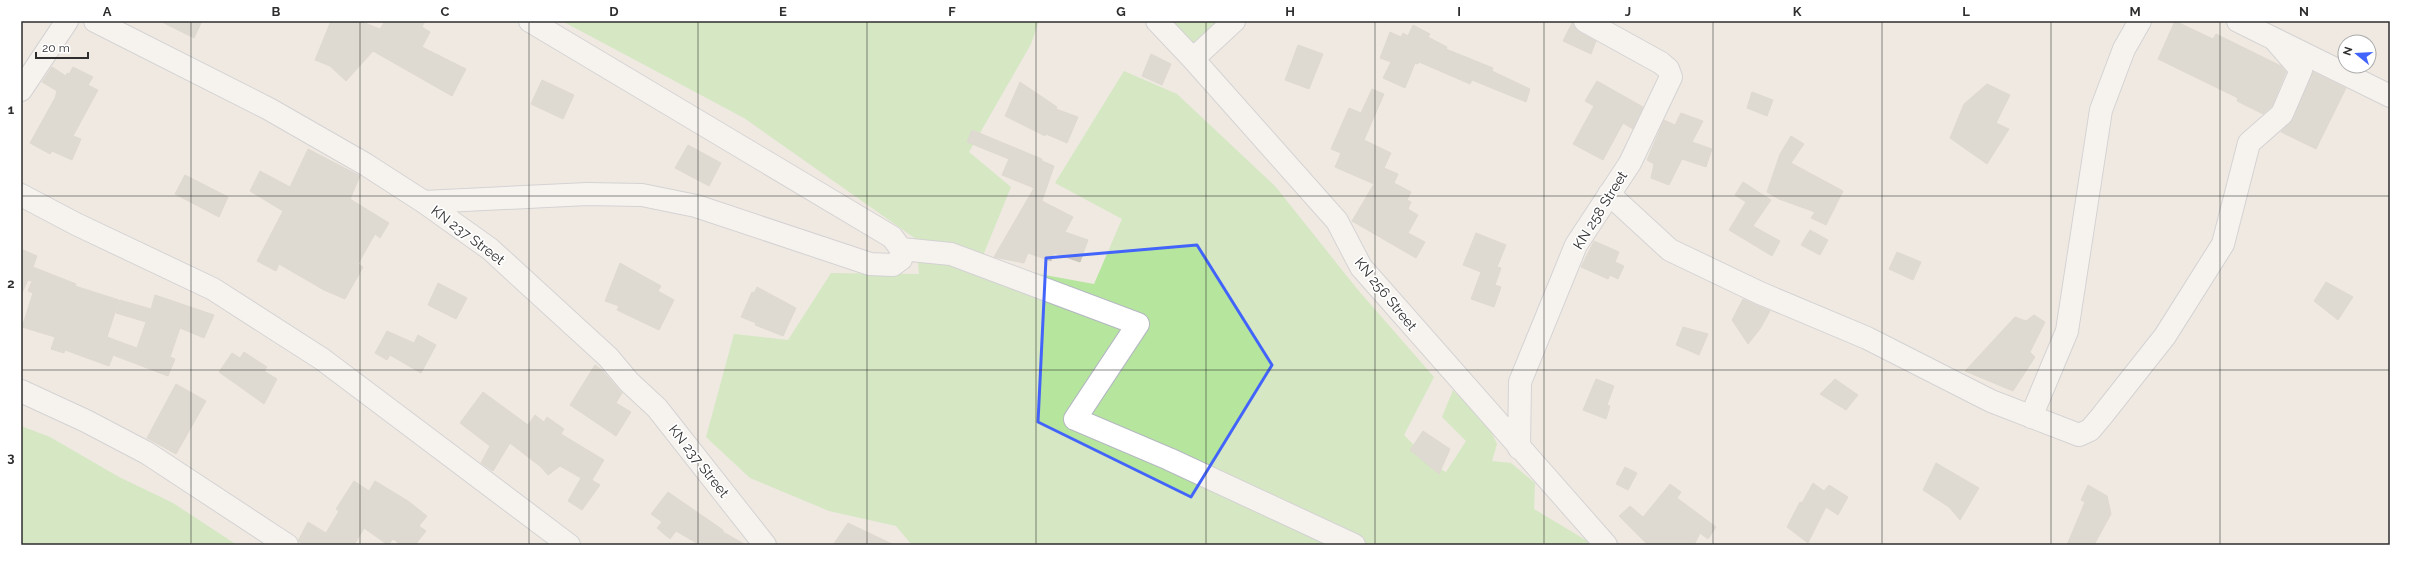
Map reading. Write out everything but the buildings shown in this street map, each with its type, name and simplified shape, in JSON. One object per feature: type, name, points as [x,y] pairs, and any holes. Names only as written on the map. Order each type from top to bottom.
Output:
[{"type":"street","points":[[21,90],[67,21]]},
{"type":"street","name":"KN 237 Street","points":[[95,21],[269,109],[364,164],[424,202],[490,249],[608,357],[629,382],[657,408],[765,545]]},
{"type":"street","points":[[424,202],[587,194],[642,195],[696,206],[870,264],[893,265],[901,259],[901,249],[892,237],[530,21]]},
{"type":"street","name":"KN 256 Street","points":[[1157,21],[1193,59],[1337,221],[1361,267],[1606,545]]},
{"type":"street","points":[[1193,59],[1234,21]]},
{"type":"street","name":"KN 258 Street","points":[[1519,448],[1520,382],[1576,245],[1608,194],[1630,163],[1671,77],[1668,69],[1661,63],[1584,21]]},
{"type":"street","points":[[2031,417],[2067,331],[2102,110],[2124,49],[2140,21]]},
{"type":"street","points":[[2238,21],[2390,96]]},
{"type":"street","points":[[1608,194],[1670,250],[1760,293],[1867,338],[1991,401],[2079,435],[2090,430],[2165,336],[2222,244],[2249,143],[2282,114],[2301,70],[2274,39]]},
{"type":"street","points":[[21,195],[76,224],[213,289],[322,359],[569,545]]},
{"type":"street","points":[[901,249],[951,254],[1138,324],[1075,419],[1169,459],[1354,545]]},
{"type":"street","points":[[21,391],[86,421],[147,453],[287,545]]},
{"type":"highlighted area","points":[[1197,245],[1272,365],[1191,497],[1038,422],[1046,258]]},
{"type":"green space","points":[[562,21],[1039,21],[1031,44],[969,152],[1011,187],[980,263],[1094,284],[1122,219],[1055,183],[1124,71],[1177,94],[1275,186],[1358,290],[1434,377],[1404,435],[1432,464],[1446,472],[1466,441],[1442,417],[1453,390],[1489,427],[1497,444],[1492,461],[1511,463],[1535,483],[1534,509],[1594,545],[912,545],[896,526],[829,511],[750,478],[706,437],[734,334],[788,340],[831,273],[919,274],[916,239],[744,118]]},
{"type":"green space","points":[[1167,21],[1226,21],[1196,50]]},
{"type":"green space","points":[[21,426],[50,437],[119,477],[173,503],[237,545],[21,545]]}]
